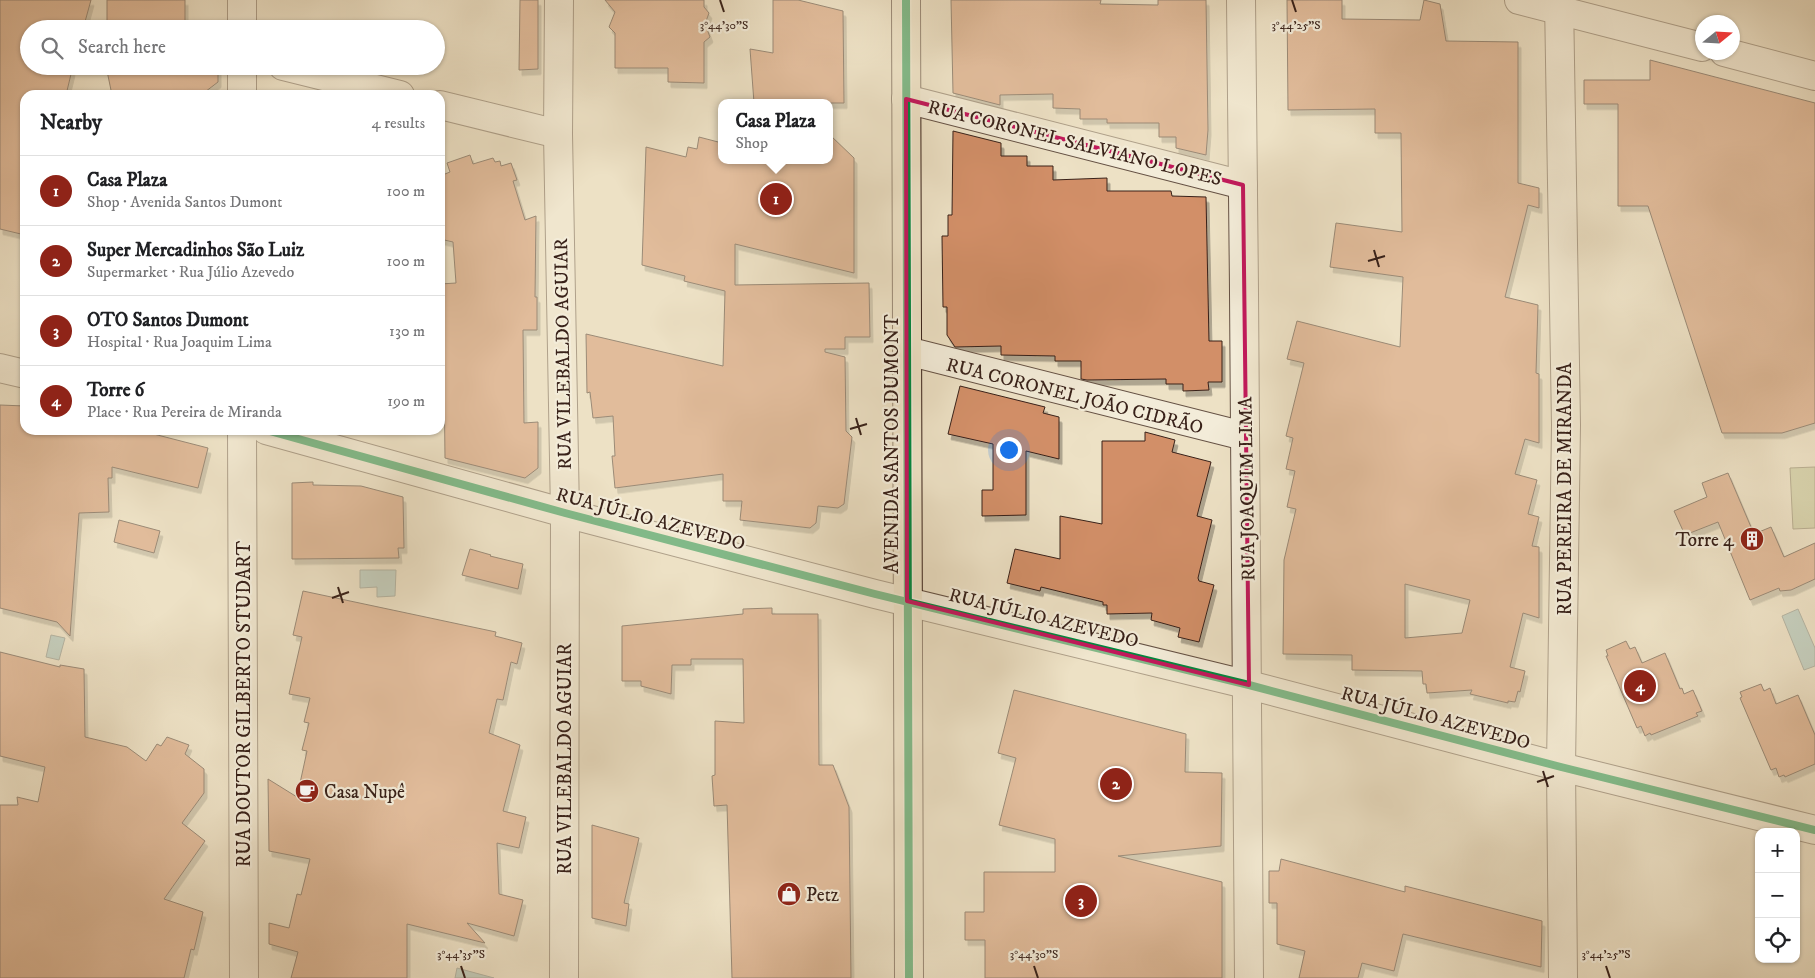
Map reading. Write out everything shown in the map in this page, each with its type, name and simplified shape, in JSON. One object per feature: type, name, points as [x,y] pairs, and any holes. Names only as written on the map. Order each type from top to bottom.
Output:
[{"type":"main road","name":"AVENIDA SANTOS DUMONT","points":[[906,0],[909,978]]},
{"type":"street","points":[[242,0],[242,20]]},
{"type":"street","name":"RUA VILEBALDO AGUIAR","points":[[559,0],[558,134],[564,512],[564,978]]},
{"type":"street","name":"RUA JOAQUIM LIMA","points":[[1241,0],[1244,436],[1249,685],[1249,978]]},
{"type":"street","points":[[1519,0],[1559,5],[1695,45]]},
{"type":"street","name":"RUA PEREIRA DE MIRANDA","points":[[1559,5],[1566,425],[1561,767],[1563,978]]},
{"type":"street","points":[[1740,56],[1815,76]]},
{"type":"street","points":[[242,75],[242,90]]},
{"type":"street","points":[[319,75],[380,90]]},
{"type":"street","name":"RUA CORONEL SALVIANO LOPES","points":[[906,99],[1243,185]]},
{"type":"street","points":[[445,106],[558,134]]},
{"type":"street","name":"RUA CORONEL JOÃO CIDRÃO","points":[[907,352],[1244,436]]},
{"type":"street","points":[[0,368],[20,373]]},
{"type":"street","name":"RUA DOUTOR GILBERTO STUDART","points":[[242,435],[244,978]]},
{"type":"street","name":"RUA JÚLIO AZEVEDO","points":[[284,435],[564,512],[907,601],[1249,685],[1561,767],[1815,830]]},
{"type":"highlighted area","points":[[906,99],[1243,185],[1249,685],[907,601]]},
{"type":"green space","points":[[1815,467],[1815,528],[1793,529],[1790,468]]},
{"type":"water","points":[[360,570],[396,570],[395,596],[377,597],[377,587],[360,588]]},
{"type":"water","points":[[1798,609],[1815,648],[1815,666],[1804,670],[1782,616]]},
{"type":"water","points":[[51,635],[65,638],[59,660],[46,657]]},
{"type":"water","points":[[457,968],[494,978],[455,978]]},
{"type":"building","points":[[0,0],[91,0],[85,20],[20,20],[20,75],[71,75],[67,90],[20,90],[20,234],[0,229]]},
{"type":"building","points":[[107,0],[185,0],[185,20],[107,20]]},
{"type":"building","points":[[520,0],[538,0],[538,69],[519,70]]},
{"type":"building","points":[[605,0],[704,0],[704,7],[709,13],[705,24],[710,37],[704,42],[704,83],[668,82],[668,68],[615,68],[615,33],[609,27],[615,12]]},
{"type":"building","points":[[773,0],[798,0],[843,11],[844,103],[833,103],[833,99],[754,99],[750,49],[773,53]]},
{"type":"building","points":[[951,0],[1101,0],[1100,4],[1158,5],[1158,0],[1206,0],[1208,130],[1206,155],[1176,148],[1176,137],[1159,137],[1159,123],[1107,123],[1107,119],[1080,119],[1080,109],[1053,108],[1053,94],[1000,95],[1000,105],[953,93]]},
{"type":"building","points":[[1287,0],[1342,0],[1342,19],[1420,20],[1424,0],[1440,4],[1446,41],[1518,42],[1518,183],[1539,188],[1539,208],[1528,205],[1505,297],[1538,305],[1536,373],[1539,374],[1539,443],[1525,439],[1515,474],[1537,480],[1528,514],[1539,517],[1532,546],[1539,547],[1539,618],[1523,613],[1510,667],[1525,671],[1520,692],[1518,691],[1515,702],[1508,701],[1508,703],[1470,694],[1472,690],[1427,693],[1426,684],[1423,684],[1422,671],[1352,670],[1352,655],[1283,654],[1284,560],[1296,509],[1287,507],[1295,471],[1286,469],[1293,438],[1286,436],[1304,363],[1287,359],[1297,321],[1400,347],[1403,277],[1330,267],[1336,223],[1402,232],[1401,133],[1375,133],[1375,109],[1288,110]],"holes":[[[1405,584],[1470,600],[1462,633],[1405,638]]]},
{"type":"building","points":[[1650,60],[1815,103],[1815,423],[1782,433],[1722,433],[1648,206],[1618,206],[1618,104],[1584,104],[1584,80],[1650,80]]},
{"type":"building","points":[[108,75],[218,75],[218,82],[208,90],[111,90]]},
{"type":"building","points":[[953,131],[1001,143],[1001,156],[1027,156],[1027,166],[1053,166],[1053,180],[1107,178],[1107,191],[1171,191],[1172,196],[1206,197],[1209,341],[1222,341],[1222,382],[1208,382],[1209,390],[1183,391],[1183,384],[1166,384],[1166,379],[1087,380],[1081,379],[1081,361],[1055,361],[1055,356],[1001,355],[1001,346],[955,347],[947,335],[947,307],[943,307],[942,236],[948,236],[948,215],[952,215]]},
{"type":"building","points":[[699,137],[718,142],[718,164],[833,164],[833,138],[854,158],[854,273],[735,244],[735,285],[869,283],[870,337],[845,337],[845,349],[825,349],[825,352],[845,357],[846,431],[852,437],[844,504],[838,508],[818,506],[816,523],[810,528],[740,520],[742,501],[723,501],[723,474],[615,488],[612,456],[615,456],[613,416],[593,418],[590,392],[587,393],[586,334],[723,366],[725,291],[684,281],[685,276],[642,265],[646,147],[686,157],[688,147],[697,149]]},
{"type":"building","points":[[470,155],[473,164],[493,158],[495,162],[500,161],[501,166],[511,163],[517,180],[513,181],[525,220],[536,216],[535,297],[537,297],[537,330],[523,330],[524,423],[538,422],[538,468],[525,478],[445,458],[445,284],[456,283],[453,242],[445,240],[445,174],[450,172],[447,163]]},
{"type":"building","points":[[960,386],[1045,407],[1043,413],[1059,417],[1059,459],[1026,451],[1026,515],[982,516],[982,490],[993,490],[993,444],[948,434]]},
{"type":"building","points":[[0,405],[20,406],[20,435],[157,435],[208,448],[198,488],[112,467],[112,478],[108,478],[109,512],[79,513],[70,636],[57,622],[0,608]]},
{"type":"building","points":[[1145,432],[1175,440],[1172,452],[1211,462],[1197,516],[1212,520],[1198,578],[1199,581],[1214,585],[1199,642],[1178,637],[1180,628],[1151,620],[1152,613],[1107,614],[1107,605],[1103,605],[1103,602],[1041,587],[1040,591],[1007,583],[1015,549],[1060,559],[1060,516],[1102,524],[1102,441],[1145,441]]},
{"type":"building","name":"Torre 4","points":[[1728,473],[1754,534],[1771,527],[1784,557],[1815,543],[1815,579],[1791,590],[1780,591],[1779,588],[1750,600],[1718,522],[1685,535],[1674,511],[1707,497],[1702,483]]},
{"type":"building","points":[[313,482],[313,485],[361,486],[403,497],[404,548],[398,548],[399,558],[292,559],[292,483]]},
{"type":"building","points":[[119,520],[160,531],[154,553],[114,542]]},
{"type":"building","points":[[470,549],[523,564],[518,589],[462,575]]},
{"type":"building","points":[[303,591],[496,632],[495,636],[522,643],[517,664],[511,662],[503,700],[497,699],[489,733],[520,745],[503,811],[526,817],[519,848],[497,843],[499,894],[523,900],[514,936],[467,923],[485,943],[407,924],[407,978],[291,978],[298,952],[269,944],[269,923],[289,928],[297,894],[301,895],[310,859],[269,851],[268,779],[297,797],[307,751],[302,750],[309,723],[304,722],[310,698],[289,694],[302,637],[293,635]]},
{"type":"building","points":[[772,608],[772,614],[818,614],[819,765],[833,765],[849,807],[851,978],[732,978],[727,805],[714,806],[712,776],[715,775],[715,721],[744,723],[743,659],[691,659],[691,665],[672,665],[671,694],[641,686],[641,681],[622,681],[622,626],[743,614],[743,609]]},
{"type":"building","points":[[1626,641],[1630,649],[1635,647],[1642,663],[1665,653],[1680,689],[1682,688],[1684,694],[1693,690],[1702,711],[1696,713],[1698,716],[1651,735],[1650,733],[1645,736],[1641,726],[1637,728],[1606,656],[1608,656],[1606,650]]},
{"type":"building","points":[[0,652],[60,667],[60,665],[84,669],[85,737],[127,747],[146,761],[157,744],[161,746],[167,737],[189,745],[185,754],[204,769],[204,793],[182,823],[205,841],[164,899],[203,912],[194,950],[191,949],[184,978],[0,978],[0,805],[18,805],[17,797],[38,802],[45,767],[0,756]]},
{"type":"building","points":[[1761,684],[1764,691],[1770,688],[1776,704],[1798,695],[1815,735],[1815,764],[1785,777],[1784,775],[1779,777],[1776,768],[1771,770],[1740,698],[1742,697],[1740,692]]},
{"type":"building","points":[[1014,690],[1186,734],[1185,772],[1222,773],[1221,846],[1118,856],[1222,882],[1222,978],[985,978],[985,940],[965,940],[965,912],[984,912],[984,872],[1055,872],[1055,839],[999,825],[1016,758],[998,753]]},
{"type":"building","points":[[592,825],[639,838],[624,903],[629,904],[626,926],[592,918]]},
{"type":"building","points":[[1281,859],[1405,892],[1405,886],[1542,921],[1541,967],[1403,934],[1394,971],[1362,963],[1358,978],[1299,978],[1305,951],[1277,944],[1277,903],[1269,903],[1269,871],[1279,871]]},
{"type":"cycle path","points":[[906,0],[909,978]]},
{"type":"cycle path","points":[[284,435],[565,513],[875,594],[1249,685],[1561,767],[1815,830]]},
{"type":"place","name":"Casa Plaza","points":[[776,199]]},
{"type":"place","name":"Torre 4","points":[[1752,539]]},
{"type":"place","name":"Torre 6","points":[[1640,686]]},
{"type":"place","name":"Super Mercadinhos São Luiz","points":[[1116,784]]},
{"type":"place","name":"Casa Nupê","points":[[307,791]]},
{"type":"place","name":"Petz","points":[[789,894]]},
{"type":"place","name":"OTO Santos Dumont","points":[[1081,901]]}]
